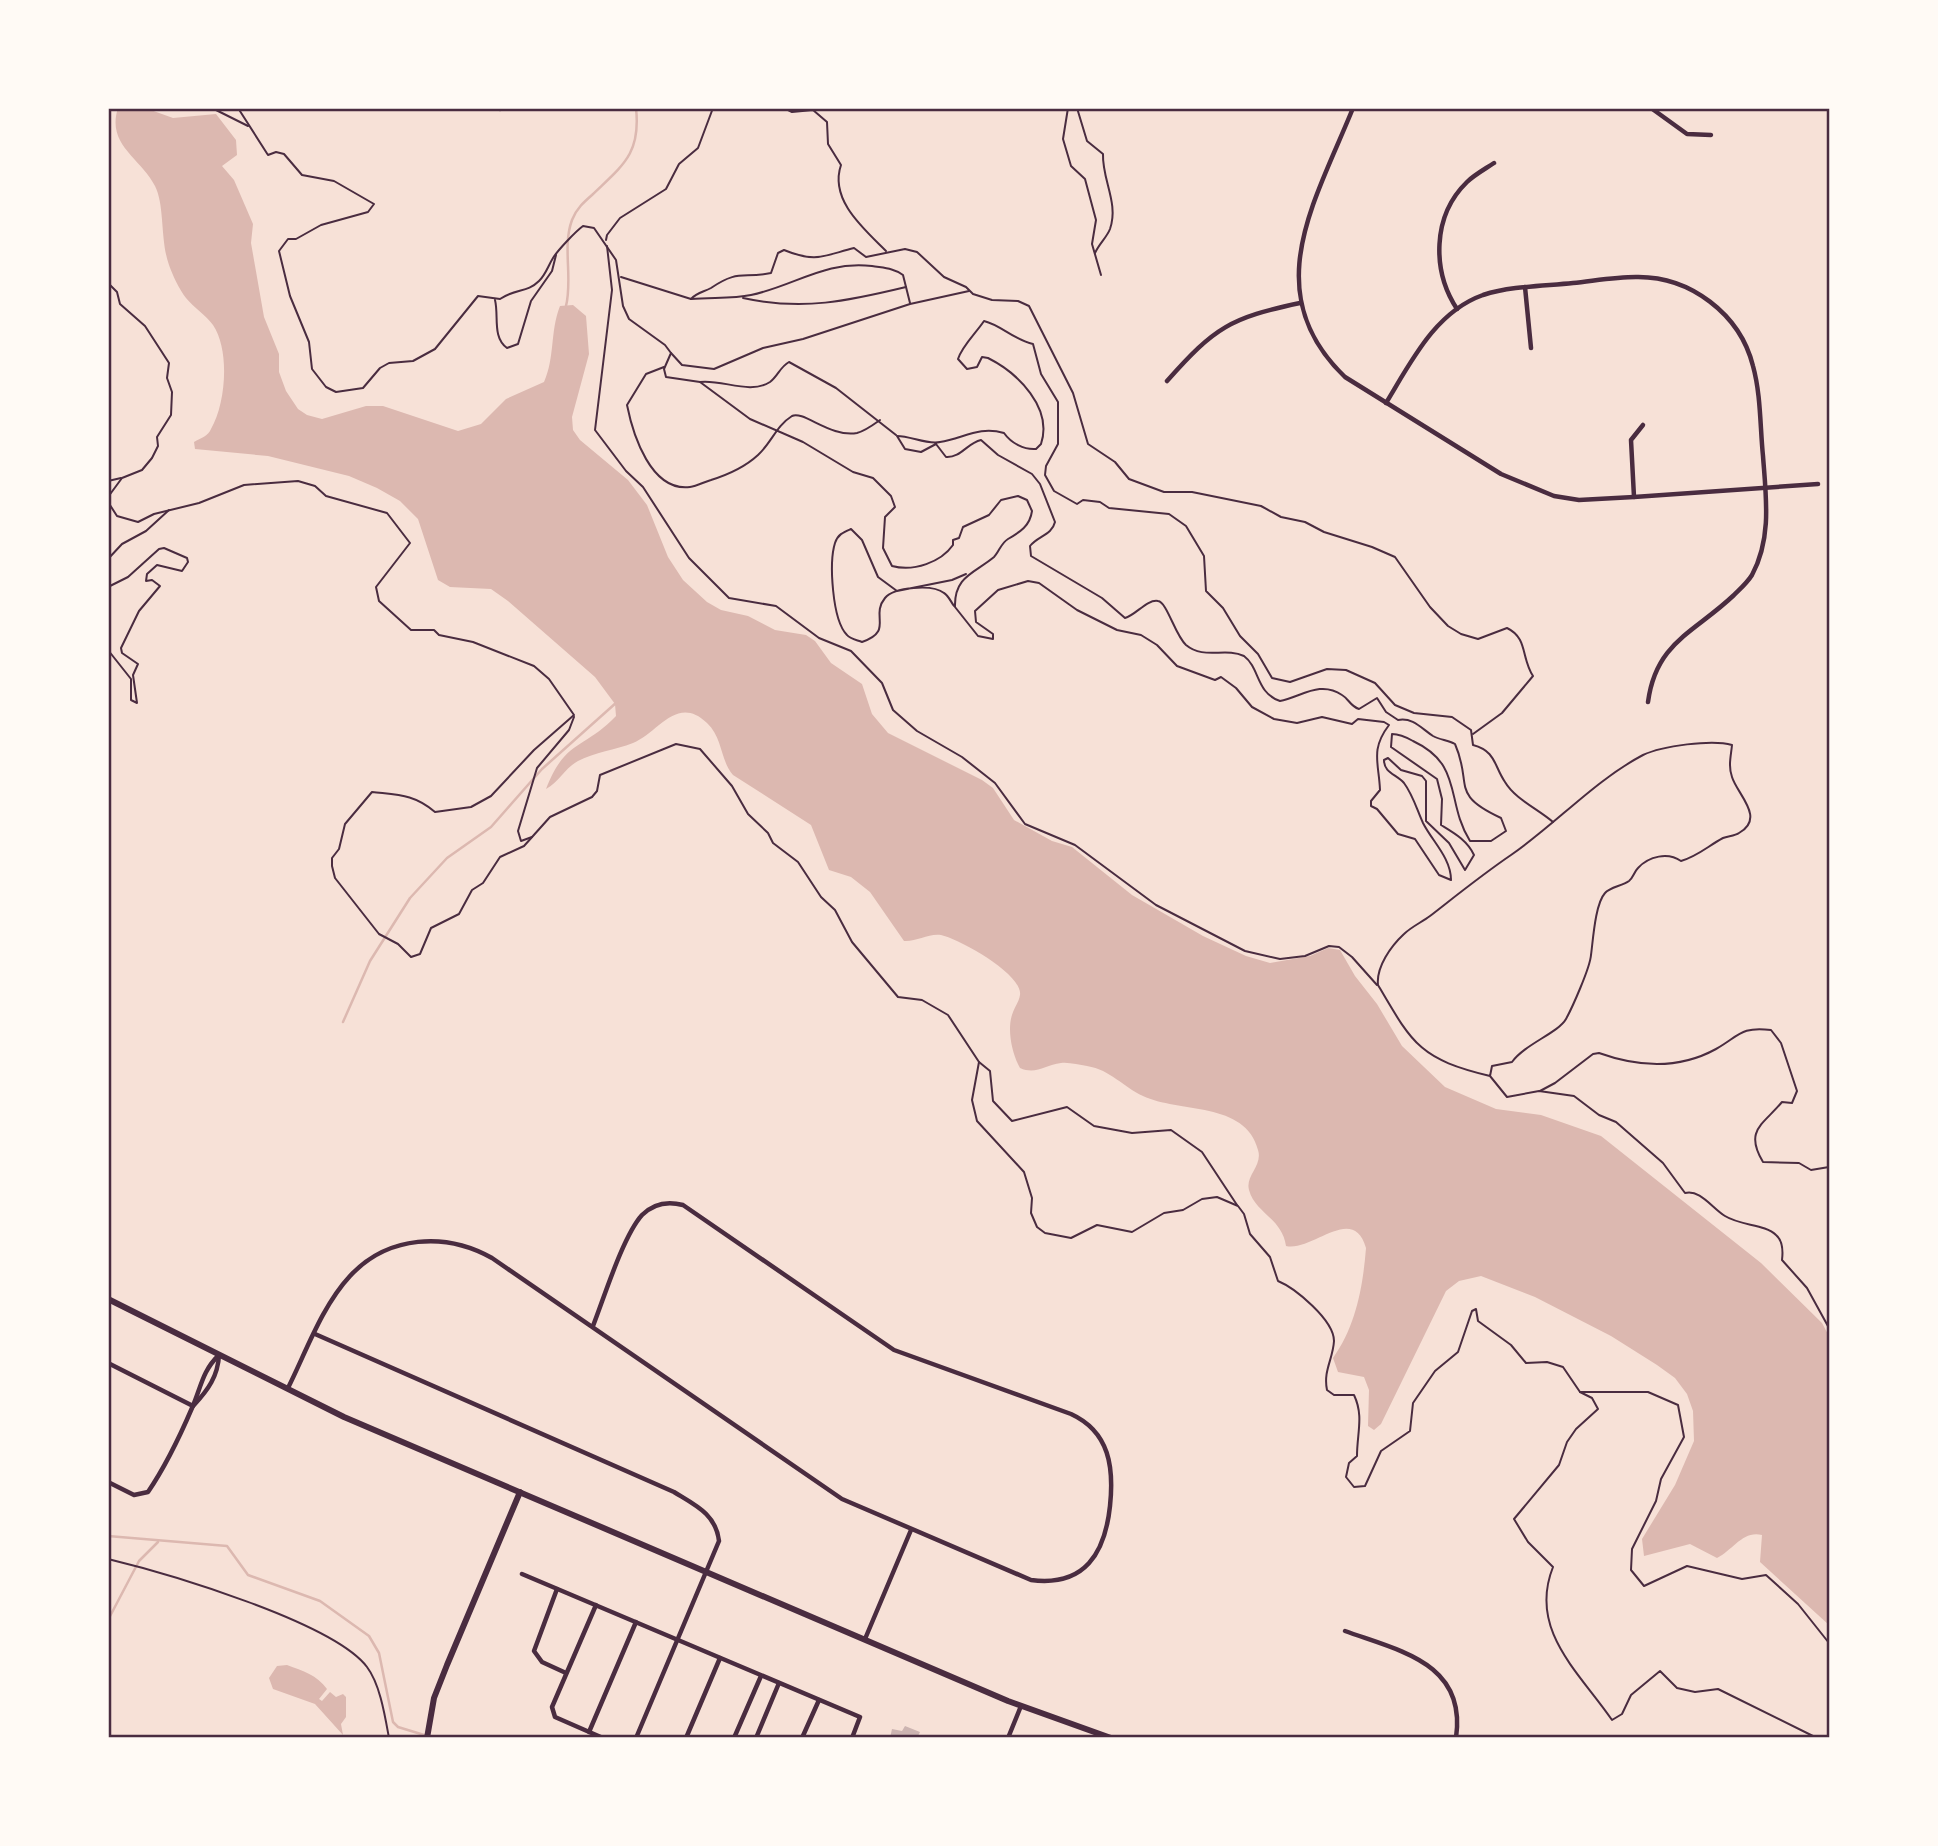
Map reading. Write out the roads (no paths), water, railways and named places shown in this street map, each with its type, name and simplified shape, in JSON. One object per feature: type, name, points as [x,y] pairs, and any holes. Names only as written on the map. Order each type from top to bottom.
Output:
[{"type":"main road","points":[[108,1299],[287,1389],[520,1492],[1021,1706],[1111,1738]]},
{"type":"main road","points":[[427,1738],[431,1713],[447,1665],[520,1492]]},
{"type":"street","points":[[1353,108],[1302,234],[1296,270],[1300,303],[1307,327],[1323,356],[1345,377],[1501,474],[1528,488],[1579,500],[1818,484]]},
{"type":"street","points":[[1651,108],[1687,134],[1711,135]]},
{"type":"street","points":[[1457,309],[1445,291],[1440,270],[1438,243],[1442,225],[1453,199],[1467,182],[1494,163]]},
{"type":"street","points":[[1385,403],[1424,340],[1457,309],[1483,295],[1525,287],[1638,277],[1680,284],[1706,298],[1733,323],[1753,365],[1765,488],[1765,538],[1762,555],[1750,579],[1667,651],[1651,678],[1648,702]]},
{"type":"street","points":[[1525,287],[1531,348]]},
{"type":"street","points":[[1167,381],[1198,346],[1222,328],[1249,314],[1300,303]]},
{"type":"street","points":[[1634,497],[1631,440],[1643,425]]},
{"type":"street","points":[[287,1389],[342,1286],[360,1267],[393,1248],[425,1241],[453,1242],[477,1249],[842,1499],[1031,1580],[1050,1581],[1069,1577],[1089,1564],[1106,1536],[1112,1478],[1107,1448],[1081,1418],[914,1359],[882,1343],[683,1205],[657,1205],[642,1216],[630,1236],[593,1326]]},
{"type":"street","points":[[315,1334],[674,1492],[708,1514],[718,1527],[719,1541],[680,1641],[636,1738]]},
{"type":"street","points":[[193,1406],[197,1387],[209,1365],[219,1354]]},
{"type":"street","points":[[108,1482],[134,1495],[148,1492],[193,1406],[207,1391],[219,1368],[219,1354]]},
{"type":"street","points":[[108,1363],[193,1406]]},
{"type":"street","points":[[865,1639],[911,1530]]},
{"type":"street","points":[[522,1574],[860,1717],[852,1738]]},
{"type":"street","points":[[557,1589],[534,1651],[542,1662],[566,1674]]},
{"type":"street","points":[[596,1605],[552,1707],[555,1717],[603,1738]]},
{"type":"street","points":[[589,1731],[636,1622]]},
{"type":"street","points":[[1345,1631],[1432,1666],[1454,1697],[1458,1722],[1456,1738]]},
{"type":"street","points":[[686,1738],[720,1658]]},
{"type":"street","points":[[734,1738],[761,1676]]},
{"type":"street","points":[[756,1738],[779,1683]]},
{"type":"street","points":[[802,1738],[819,1700]]},
{"type":"street","points":[[1008,1738],[1021,1706]]},
{"type":"waterway","points":[[566,306],[568,241],[572,220],[580,206],[628,158],[636,137],[636,108]]},
{"type":"waterway","points":[[343,1022],[370,961],[410,898],[447,858],[491,827],[542,769],[617,702]]},
{"type":"waterway","points":[[108,1536],[227,1546],[248,1575],[320,1601],[369,1636],[379,1653],[393,1722],[398,1727],[434,1738]]},
{"type":"waterway","points":[[108,1620],[139,1561],[158,1542]]}]
